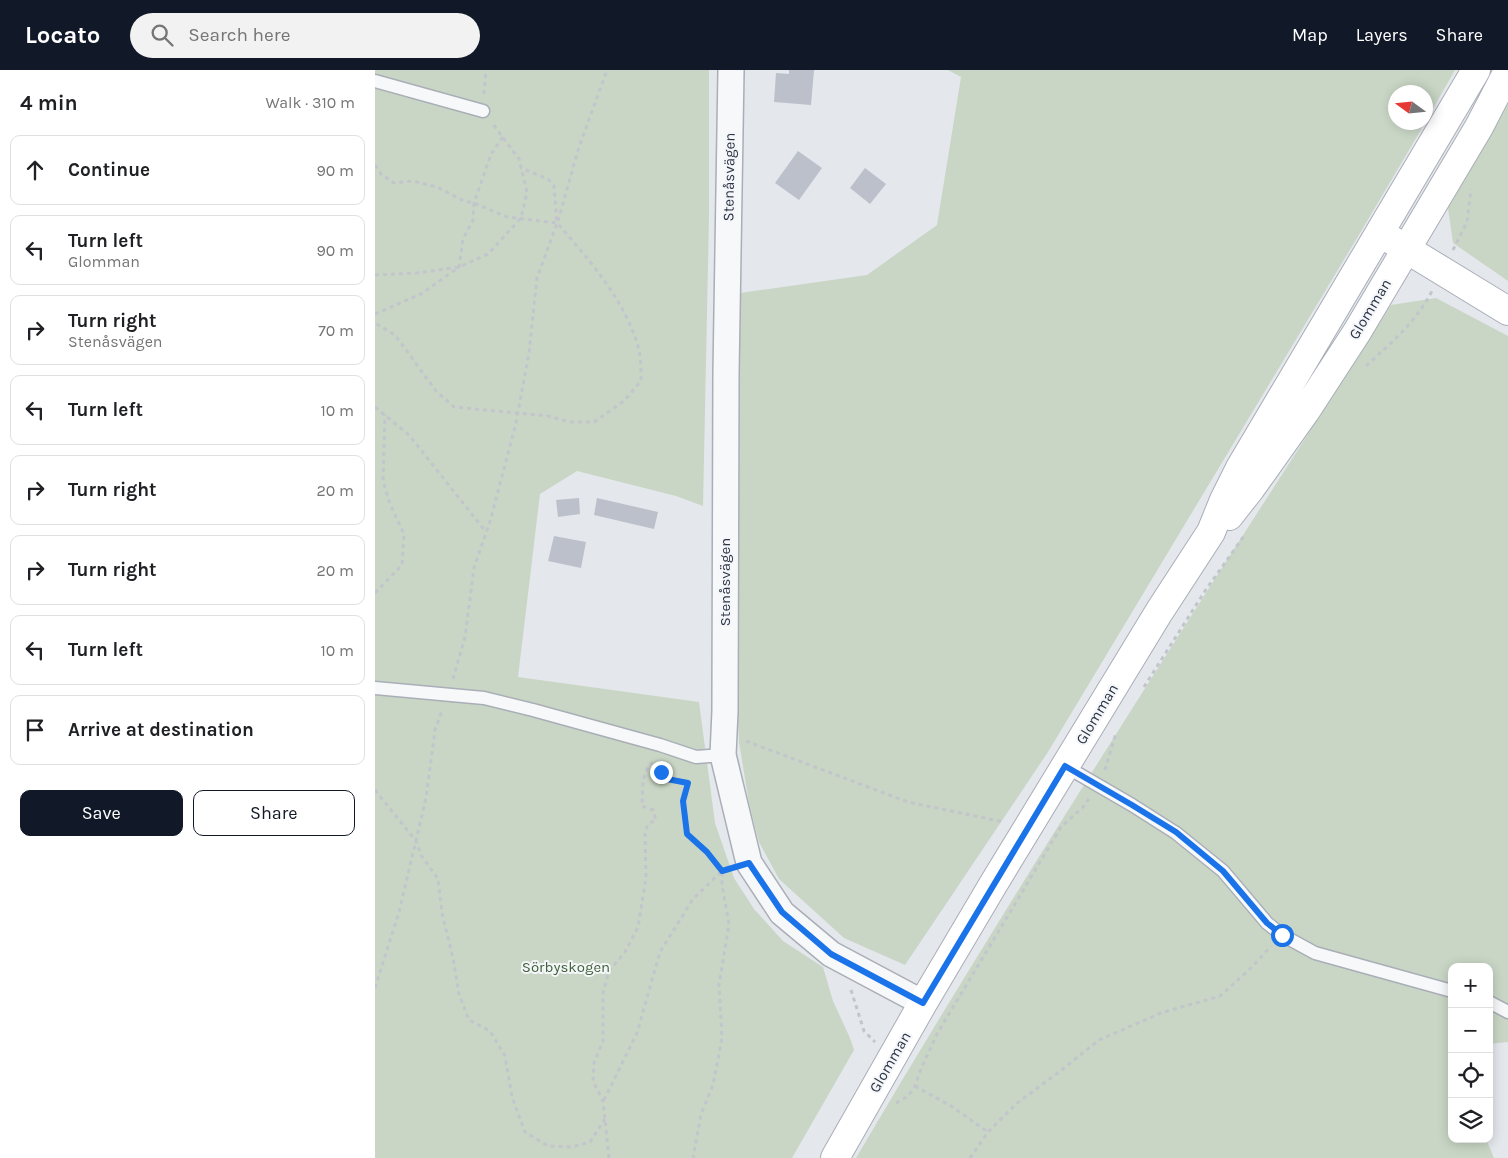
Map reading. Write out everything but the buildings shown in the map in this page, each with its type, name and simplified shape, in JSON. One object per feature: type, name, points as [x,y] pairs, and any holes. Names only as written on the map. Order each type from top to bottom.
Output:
[{"type":"main road","name":"Glomman","points":[[835,1158],[923,1003],[1065,766],[1159,612],[1211,532],[1224,500],[1241,468],[1476,70]]},
{"type":"main road","name":"Glomman","points":[[1211,532],[1235,509],[1305,412],[1357,332],[1479,127],[1508,71]]},
{"type":"main road","points":[[1380,233],[1508,311]]},
{"type":"street","name":"Stenåsvägen","points":[[731,70],[723,744],[749,863],[782,912],[831,954],[923,1003]]},
{"type":"lane","points":[[375,81],[483,111]]},
{"type":"lane","points":[[375,688],[484,698],[660,745],[696,757],[723,744]]},
{"type":"lane","points":[[1065,766],[1176,832],[1223,871],[1267,923],[1282,935],[1315,953],[1448,990]]},
{"type":"lane","points":[[1493,1004],[1508,1012]]},
{"type":"path","points":[[375,314],[421,294],[459,267],[488,254],[521,218],[527,192],[519,159],[483,111],[486,70]]},
{"type":"path","points":[[375,988],[399,912],[426,798],[435,730],[449,695],[465,637],[474,568],[486,532],[518,412],[529,353],[537,278],[557,223],[578,150],[607,70]]},
{"type":"path","points":[[459,267],[463,239],[473,220],[474,203],[491,154],[503,137]]},
{"type":"path","points":[[375,164],[381,174],[394,183],[413,181],[437,187],[464,201],[474,203],[507,217],[557,223]]},
{"type":"path","points":[[375,323],[395,335],[436,391],[455,407],[518,412],[548,416],[570,422],[594,422],[624,401],[641,382],[639,352],[630,325],[598,273],[557,223],[554,186],[548,179],[521,168]]},
{"type":"path","points":[[1360,372],[1403,333],[1423,308],[1467,222],[1472,180]]},
{"type":"path","points":[[375,275],[417,273],[459,267]]},
{"type":"path","points":[[375,407],[409,435],[486,532]]},
{"type":"path","points":[[375,593],[402,565],[404,534],[390,504],[383,481],[385,415]]},
{"type":"path","points":[[1144,688],[1205,591],[1246,534]]},
{"type":"path","points":[[892,1111],[896,1103],[908,1096],[915,1086],[937,1034],[1051,843],[1061,828],[1083,807],[1098,785],[1108,764],[1120,725]]},
{"type":"path","points":[[723,744],[908,802],[1029,827]]},
{"type":"path","points":[[609,1158],[603,1101],[593,1081],[594,1063],[603,1041],[603,992],[609,971],[625,952],[638,926],[646,878],[645,833],[647,824],[656,820],[653,810],[642,806],[643,780],[649,764],[660,761],[661,772],[667,779],[688,783],[683,801],[687,834],[707,852],[722,871],[722,885],[729,924],[719,985],[722,1038],[713,1085],[701,1114],[693,1158]]},
{"type":"path","points":[[375,790],[416,841],[421,854],[438,879],[459,994],[469,1020],[490,1031],[505,1056],[512,1097],[525,1132],[548,1146],[572,1147],[590,1142],[605,1119]]},
{"type":"path","points":[[603,1101],[637,1033],[660,952],[693,899],[722,871],[749,863]]},
{"type":"path","points":[[970,1158],[988,1132],[1016,1104],[1099,1040],[1161,1013],[1220,996],[1251,968],[1282,935]]},
{"type":"path","points":[[845,962],[864,1031],[879,1046],[894,1056]]},
{"type":"path","points":[[915,1086],[951,1106],[988,1132]]},
{"type":"green space","name":"Sörbyskogen","points":[[375,70],[709,70],[709,216],[703,506],[676,496],[577,471],[540,494],[518,677],[699,702],[715,823],[734,878],[754,909],[783,941],[823,967],[833,1001],[854,1050],[792,1158],[375,1158]]},
{"type":"green space","points":[[948,70],[1455,70],[1433,109],[1433,85],[1388,85],[1388,130],[1421,130],[1048,752],[905,965],[844,938],[779,879],[759,842],[749,803],[739,742],[737,701],[740,293],[867,275],[937,225],[961,77]]},
{"type":"green space","points":[[1508,96],[1508,281],[1453,243],[1448,208]]},
{"type":"green space","points":[[1436,298],[1508,336],[1508,1042],[1493,1044],[1493,963],[1448,963],[1448,1143],[1488,1143],[1494,1158],[856,1158],[1052,835],[1391,305]]},
{"type":"route","points":[[661,772],[667,779],[688,783],[683,801],[687,834],[707,852],[722,871],[749,863],[782,912],[831,954],[923,1003],[1065,766],[1176,832],[1223,871],[1267,923],[1282,935]]}]
